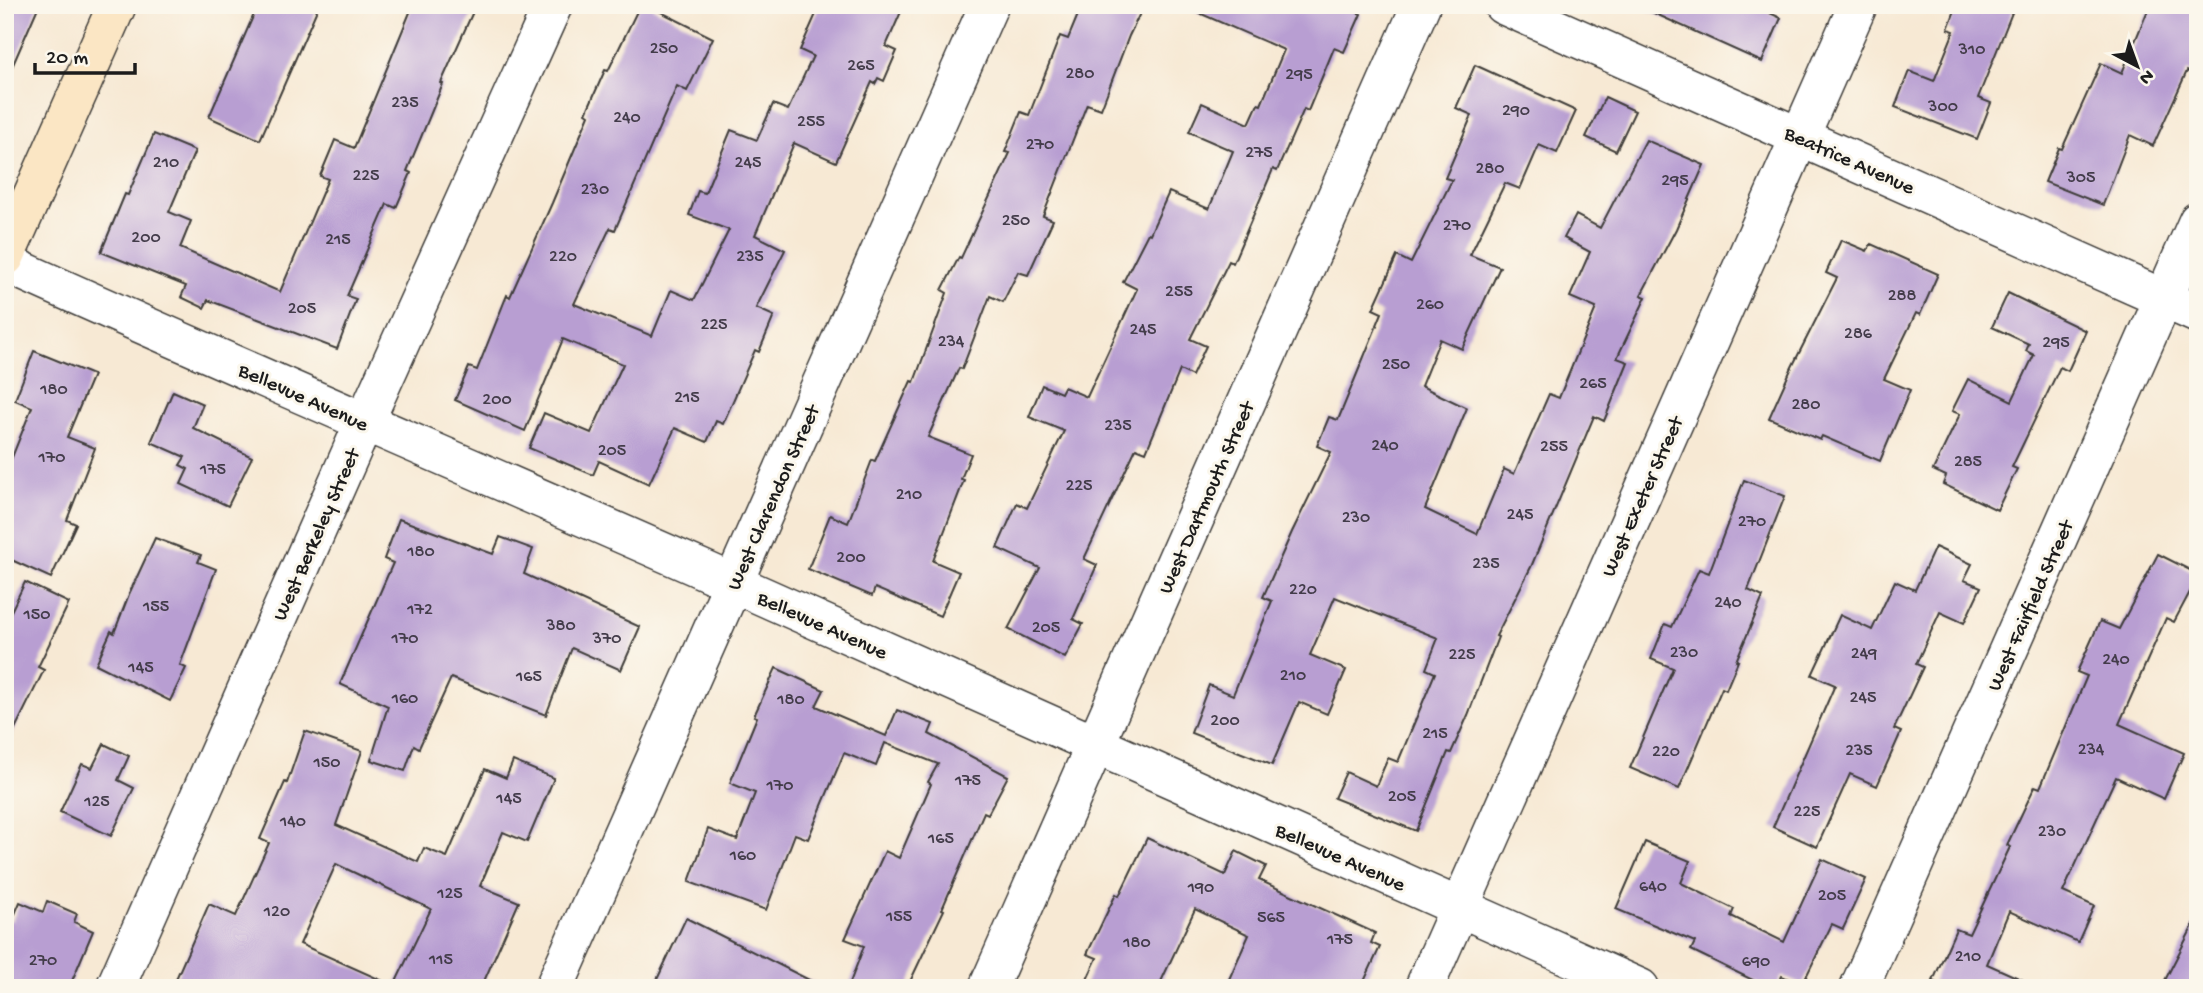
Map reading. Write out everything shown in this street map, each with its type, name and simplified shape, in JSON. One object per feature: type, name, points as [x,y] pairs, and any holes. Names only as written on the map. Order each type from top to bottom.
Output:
[{"type":"main road","points":[[5,257],[117,5]]},
{"type":"street","name":"West Berkeley Street","points":[[115,988],[364,423],[553,5]]},
{"type":"street","name":"West Clarendon Street","points":[[554,988],[989,5]]},
{"type":"street","name":"West Dartmouth Street","points":[[988,988],[1421,5]]},
{"type":"street","name":"Beatrice Avenue","points":[[1503,5],[2198,314]]},
{"type":"street","name":"West Exeter Street","points":[[1424,988],[1858,5]]},
{"type":"street","name":"West Fairfield Street","points":[[1859,988],[2198,221]]},
{"type":"street","name":"Bellevue Avenue","points":[[5,262],[1640,988]]},
{"type":"building","points":[[5,5],[39,5],[5,83]]},
{"type":"building","points":[[258,5],[319,5],[260,140],[209,117]]},
{"type":"building","points":[[413,5],[476,5],[441,83],[443,84],[407,171],[411,173],[396,208],[387,204],[347,296],[356,299],[337,349],[208,300],[204,308],[181,297],[186,286],[101,252],[154,134],[195,151],[169,212],[191,221],[180,248],[280,292],[328,179],[320,176],[335,140],[354,148]]},
{"type":"building","points":[[640,5],[647,5],[713,38],[687,91],[677,86],[615,230],[610,228],[574,304],[652,336],[671,290],[694,300],[729,230],[689,215],[698,191],[705,193],[731,130],[757,140],[773,104],[788,110],[813,56],[800,50],[820,5],[904,5],[886,46],[897,51],[884,81],[878,78],[875,84],[872,82],[836,162],[794,143],[755,235],[785,250],[756,308],[774,316],[759,352],[755,350],[723,424],[716,421],[707,442],[675,428],[649,484],[599,461],[593,475],[529,448],[544,413],[591,433],[623,364],[563,339],[525,431],[455,400],[469,367],[477,370],[507,295],[510,297],[552,203],[605,70],[608,71]]},
{"type":"building","points":[[1082,5],[1144,5],[1101,109],[1087,104],[1043,216],[1053,220],[1028,275],[1018,272],[1003,302],[990,296],[962,369],[959,368],[928,437],[971,454],[961,479],[964,480],[933,561],[959,572],[940,616],[875,588],[872,596],[808,569],[830,515],[848,523],[872,460],[875,461],[911,381],[914,382],[947,293],[942,290],[959,257],[961,258],[1010,153],[1005,152],[1021,112],[1029,115],[1060,36],[1068,39]]},
{"type":"building","points":[[1181,5],[1341,5],[1361,14],[1344,52],[1334,48],[1308,111],[1304,109],[1277,171],[1273,169],[1233,263],[1229,261],[1190,339],[1206,346],[1192,376],[1180,370],[1146,452],[1136,448],[1084,559],[1097,565],[1073,619],[1083,624],[1065,658],[1008,629],[1040,568],[997,548],[1017,503],[1027,508],[1064,431],[1029,417],[1042,385],[1061,393],[1064,387],[1087,397],[1137,289],[1123,282],[1148,233],[1150,234],[1169,192],[1209,209],[1233,151],[1189,132],[1202,103],[1249,124],[1258,104],[1261,105],[1284,50]]},
{"type":"building","points":[[1636,5],[1752,5],[1781,18],[1762,62]]},
{"type":"building","points":[[1957,5],[2015,5],[1978,98],[1991,103],[1977,139],[1895,107],[1909,71],[1934,81],[1954,31],[1948,29]]},
{"type":"building","points":[[2150,5],[2198,5],[2198,76],[2187,71],[2153,146],[2130,135],[2103,205],[2045,182],[2101,63],[2122,73]]},
{"type":"building","points":[[1475,65],[1576,111],[1557,153],[1539,145],[1520,189],[1505,183],[1470,255],[1500,267],[1462,349],[1440,339],[1421,386],[1467,408],[1425,509],[1477,534],[1504,469],[1514,474],[1549,394],[1559,398],[1596,308],[1570,297],[1590,252],[1564,238],[1576,215],[1600,228],[1646,140],[1704,165],[1676,229],[1641,295],[1646,297],[1617,358],[1628,362],[1604,421],[1594,416],[1531,567],[1496,636],[1498,637],[1468,715],[1451,753],[1448,752],[1416,831],[1334,798],[1346,772],[1376,786],[1388,758],[1398,762],[1435,673],[1426,669],[1438,638],[1335,597],[1310,655],[1346,670],[1327,714],[1299,702],[1272,765],[1191,733],[1209,685],[1233,695],[1272,601],[1263,597],[1331,452],[1317,446],[1329,417],[1338,420],[1382,313],[1373,309],[1397,256],[1411,263],[1452,180],[1445,178],[1472,115],[1456,108]]},
{"type":"building","points":[[1605,97],[1635,111],[1616,151],[1586,137]]},
{"type":"building","points":[[1841,240],[1867,251],[1871,244],[1938,274],[1920,315],[1916,313],[1884,379],[1910,390],[1880,461],[1822,436],[1820,440],[1769,418],[1837,278],[1826,273]]},
{"type":"building","points":[[2008,293],[2086,331],[2068,371],[2060,367],[2012,467],[2017,469],[1997,510],[1943,484],[1946,476],[1933,470],[1960,414],[1952,411],[1968,379],[2012,401],[2034,355],[2026,351],[2029,344],[1992,327]]},
{"type":"building","points":[[34,351],[93,375],[67,437],[95,448],[67,520],[76,524],[51,578],[5,557],[5,475],[32,407],[15,400]]},
{"type":"building","points":[[173,391],[203,404],[193,428],[252,457],[228,506],[181,484],[188,469],[180,465],[185,457],[151,442]]},
{"type":"building","points":[[1744,480],[1785,496],[1748,590],[1763,597],[1726,690],[1722,688],[1679,789],[1630,768],[1673,668],[1651,659],[1665,624],[1672,627],[1699,569],[1709,573]]},
{"type":"building","points":[[399,519],[493,554],[500,537],[533,549],[524,574],[640,627],[621,670],[572,648],[546,715],[451,678],[419,748],[414,745],[405,771],[371,760],[388,706],[340,684],[393,563],[384,559]]},
{"type":"building","points":[[155,538],[201,555],[198,562],[216,569],[180,665],[186,668],[170,701],[96,664],[111,631],[114,633]]},
{"type":"building","points":[[1935,547],[1972,564],[1964,580],[1981,587],[1964,623],[1940,612],[1916,664],[1923,667],[1894,729],[1901,732],[1877,786],[1850,774],[1817,847],[1773,827],[1835,685],[1812,675],[1840,615],[1872,630],[1895,581],[1915,590]]},
{"type":"building","points":[[2158,554],[2198,574],[2198,577],[2174,622],[2166,618],[2119,724],[2184,753],[2164,799],[2116,777],[2063,892],[2094,906],[2078,942],[2009,911],[1987,964],[2041,988],[1948,988],[1933,981],[1956,929],[1969,934],[2035,786],[2040,788],[2087,676],[2077,672],[2100,621],[2119,629]]},
{"type":"building","points":[[25,582],[69,603],[38,667],[44,670],[5,749],[5,624]]},
{"type":"building","points":[[776,668],[824,690],[816,706],[886,736],[897,710],[933,724],[929,734],[1008,776],[988,814],[984,812],[942,909],[944,910],[907,988],[848,988],[864,946],[845,939],[885,851],[899,858],[931,784],[928,782],[938,764],[885,743],[876,766],[844,753],[808,839],[795,834],[766,910],[689,882],[708,829],[737,840],[755,793],[730,783],[757,717],[754,716]]},
{"type":"building","points":[[305,731],[362,751],[336,825],[418,862],[424,848],[447,857],[485,769],[506,778],[513,761],[554,778],[527,842],[503,832],[480,886],[519,902],[481,988],[172,988],[209,904],[236,916],[269,843],[260,839],[285,782],[287,783]],"holes":[[[336,864],[431,909],[394,986],[300,944]]]},
{"type":"building","points":[[104,744],[129,756],[118,780],[134,788],[111,836],[60,812],[82,764],[92,768]]},
{"type":"building","points":[[1147,838],[1225,875],[1236,851],[1266,866],[1259,880],[1375,933],[1371,943],[1380,947],[1361,988],[1225,988],[1249,935],[1195,909],[1158,988],[1083,988],[1097,958],[1087,954]]},
{"type":"building","points":[[1645,842],[1690,861],[1681,883],[1734,909],[1731,916],[1784,942],[1822,859],[1866,879],[1843,929],[1832,924],[1802,985],[1782,976],[1776,988],[1769,988],[1691,950],[1695,942],[1616,909]]},
{"type":"building","points":[[47,901],[77,914],[74,922],[93,931],[69,988],[5,988],[5,918],[12,921],[20,902],[43,912]]},
{"type":"building","points":[[2198,916],[2198,988],[2161,988]]},
{"type":"building","points":[[686,918],[825,988],[653,988]]}]
